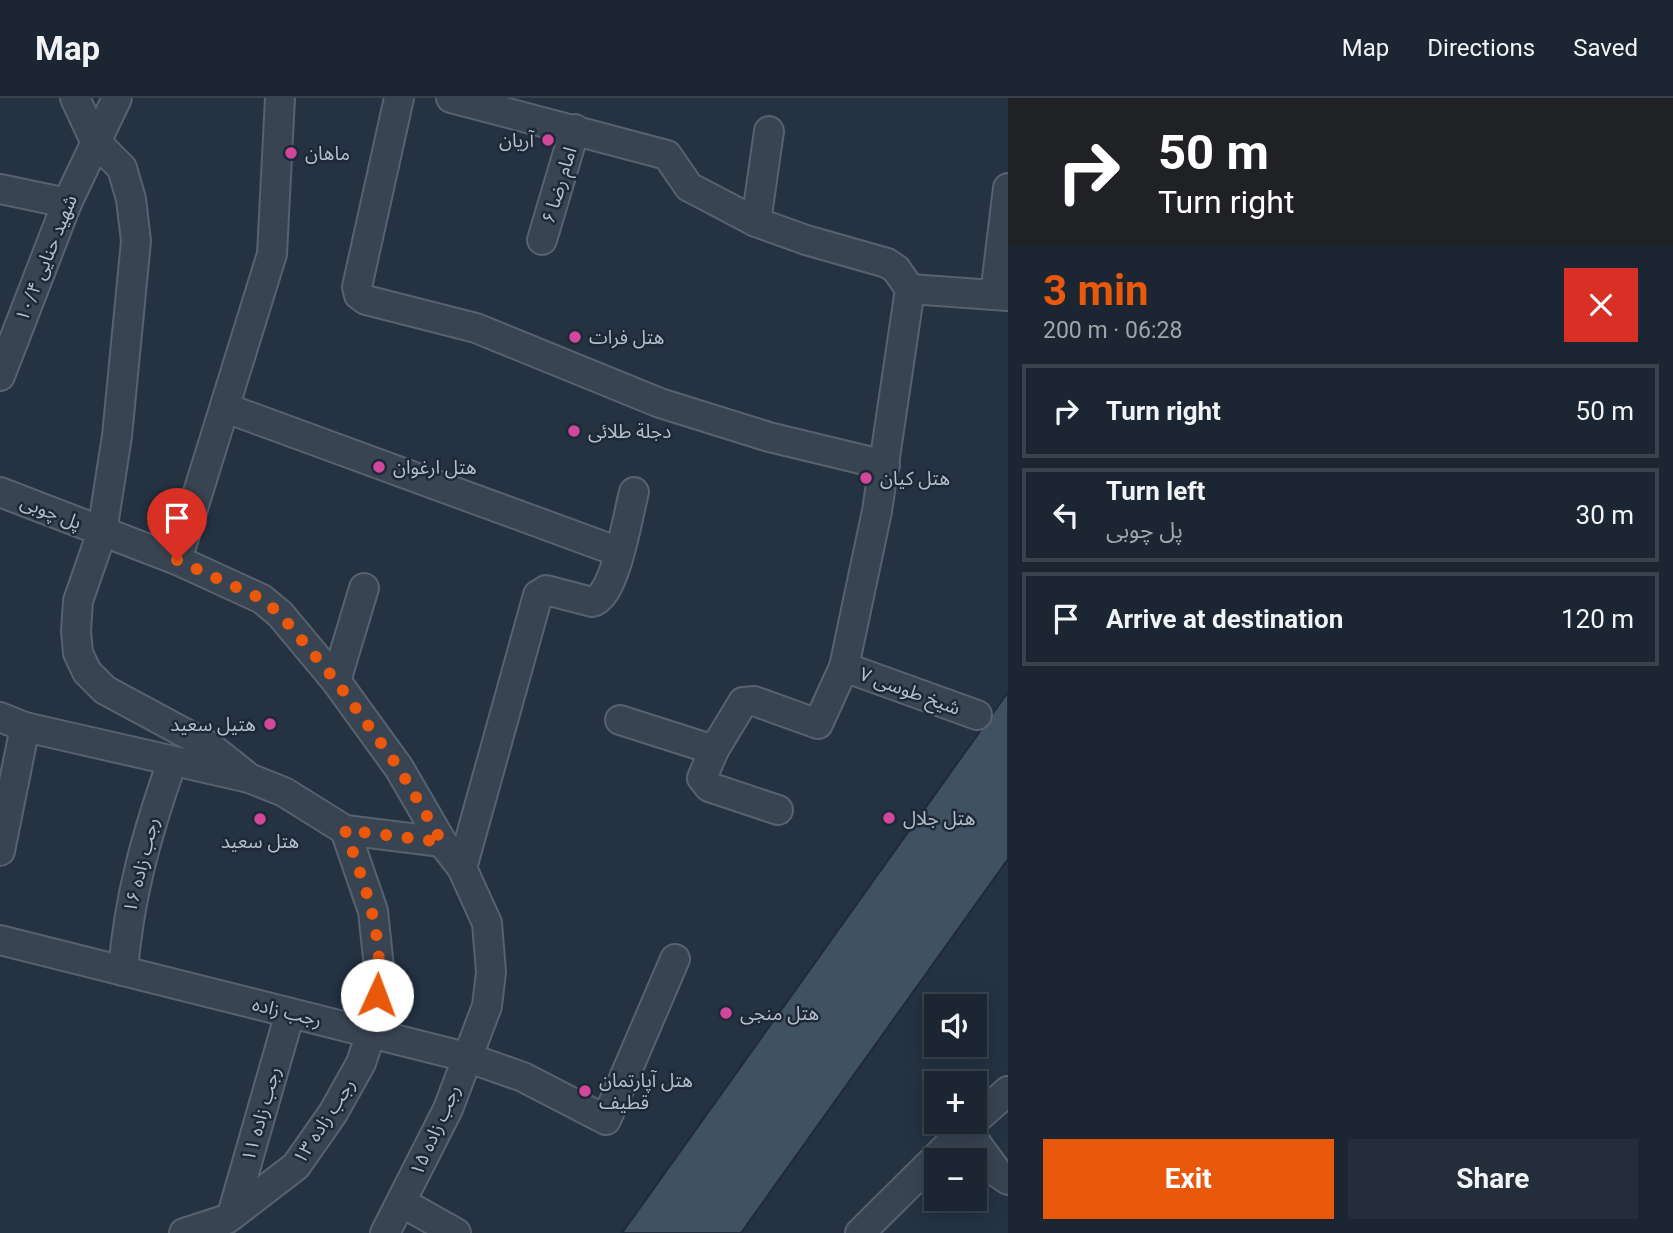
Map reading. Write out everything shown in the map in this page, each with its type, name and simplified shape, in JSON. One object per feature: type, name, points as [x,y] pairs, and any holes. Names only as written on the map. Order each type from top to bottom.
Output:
[{"type":"street","points":[[75,98],[95,141],[122,168],[131,199],[136,241],[117,436],[102,532],[78,601],[76,631],[79,653],[87,672],[105,690],[209,746],[249,778]]},
{"type":"street","name":"شهید حنایی ۱۰/۴","points":[[0,376],[66,203],[117,98]]},
{"type":"street","points":[[280,98],[272,254],[177,560],[262,599],[280,614],[336,681],[399,768],[442,842]]},
{"type":"street","points":[[399,98],[357,287],[359,295],[366,300],[475,328],[660,402],[769,437],[885,465]]},
{"type":"street","points":[[451,98],[667,155],[689,187],[757,222],[806,240],[887,263],[896,269],[910,289],[885,465],[844,667],[818,724],[754,701],[743,702],[714,750],[702,778],[709,787],[778,810]]},
{"type":"street","name":"امام رضا ۶","points":[[542,240],[575,129]]},
{"type":"street","points":[[757,222],[769,131]]},
{"type":"street","points":[[910,289],[1001,295],[1008,188]]},
{"type":"street","points":[[0,189],[66,203]]},
{"type":"street","points":[[226,408],[619,552]]},
{"type":"street","name":"پل چوبی","points":[[0,492],[177,560]]},
{"type":"street","points":[[461,869],[538,595],[545,590],[592,602],[599,601],[614,574],[634,492]]},
{"type":"street","points":[[336,681],[364,588]]},
{"type":"street","name":"شیخ طوسی ۷","points":[[844,667],[977,715]]},
{"type":"street","points":[[620,720],[714,750]]},
{"type":"street","points":[[0,850],[12,722],[172,762],[249,778],[284,792],[345,830],[442,842]]},
{"type":"street","name":"رجب زاده ۱۶","points":[[123,971],[127,923],[147,832],[172,762]]},
{"type":"street","name":"رجب زاده ۱۳","points":[[184,1233],[232,1216],[296,1166],[333,1113],[361,1063],[371,1033],[380,977],[373,911],[345,830]]},
{"type":"street","name":"رجب زاده ۱۵","points":[[385,1233],[448,1109],[486,1006],[491,972],[487,923],[461,869],[442,842]]},
{"type":"street","name":"رجب زاده","points":[[0,940],[466,1057],[523,1077],[606,1120],[675,959]]},
{"type":"street","name":"رجب زاده ۱۱","points":[[232,1216],[290,1013]]},
{"type":"street","points":[[987,1109],[1008,1091]]},
{"type":"street","points":[[860,1233],[959,1134]]},
{"type":"street","points":[[976,1134],[998,1173],[1008,1180]]},
{"type":"street","points":[[401,1202],[456,1233]]},
{"type":"building","points":[[1008,692],[1008,859],[741,1233],[622,1233]]},
{"type":"place","name":"آریان","points":[[548,140]]},
{"type":"place","name":"ماهان","points":[[291,153]]},
{"type":"place","name":"هتل فرات","points":[[575,337]]},
{"type":"place","name":"دجلة طلائی","points":[[574,431]]},
{"type":"place","name":"هتل ارغوان","points":[[379,467]]},
{"type":"place","name":"هتل کیان","points":[[866,478]]},
{"type":"place","name":"هتیل سعید","points":[[270,724]]},
{"type":"place","name":"هتل جلال","points":[[889,818]]},
{"type":"place","name":"هتل سعید","points":[[260,819]]},
{"type":"place","name":"هتل منجی","points":[[726,1013]]},
{"type":"place","name":"هتل آپارتمان قطیف","points":[[585,1091]]},
{"type":"route","points":[[177,560],[262,599],[280,614],[336,681],[399,768],[442,842],[345,830],[373,911],[380,977],[377,995]]}]
